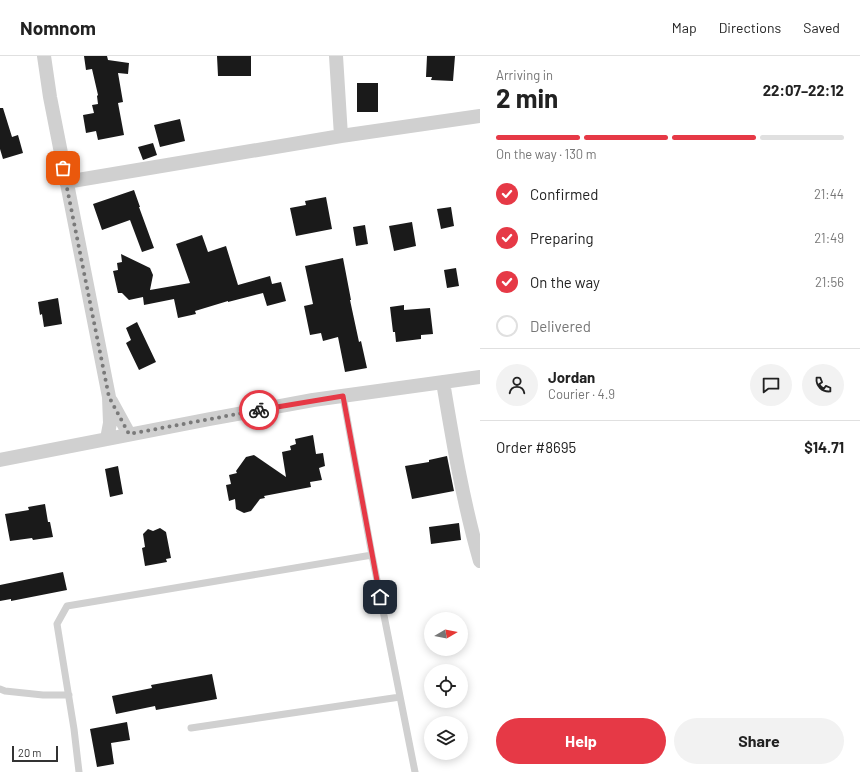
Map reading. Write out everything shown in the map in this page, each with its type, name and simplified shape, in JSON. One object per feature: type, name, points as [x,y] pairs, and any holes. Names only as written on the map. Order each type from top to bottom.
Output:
[{"type":"street","points":[[44,56],[66,182],[109,397],[110,423],[107,439]]},
{"type":"street","points":[[336,56],[341,136]]},
{"type":"street","points":[[66,182],[341,136],[480,116]]},
{"type":"street","points":[[0,460],[210,418],[343,396],[480,377]]},
{"type":"street","points":[[443,382],[456,458],[471,529],[480,560]]},
{"type":"street","points":[[109,397],[129,434]]},
{"type":"lane","points":[[343,396],[372,555],[415,772]]},
{"type":"lane","points":[[79,772],[57,624],[66,606],[372,555]]},
{"type":"lane","points":[[2,691],[43,695],[68,695]]},
{"type":"lane","points":[[192,728],[400,697]]},
{"type":"building","points":[[84,56],[107,56],[108,60],[129,63],[128,74],[118,73],[123,102],[118,103],[124,135],[98,140],[96,131],[86,133],[83,115],[94,113],[92,105],[98,104],[98,95],[92,69],[86,70]]},
{"type":"building","points":[[217,56],[251,56],[251,76],[218,76]]},
{"type":"building","points":[[427,56],[455,56],[453,81],[431,80],[432,77],[426,77]]},
{"type":"building","points":[[357,83],[378,83],[378,112],[357,112]]},
{"type":"building","points":[[0,108],[3,108],[12,137],[18,135],[23,153],[3,159],[0,149]]},
{"type":"building","points":[[180,119],[185,141],[160,147],[154,125]]},
{"type":"building","points":[[153,143],[157,155],[143,160],[138,147]]},
{"type":"building","points":[[134,190],[154,248],[142,252],[130,220],[102,230],[93,204]]},
{"type":"building","points":[[326,197],[332,229],[296,236],[290,208],[306,205],[305,201]]},
{"type":"building","points":[[451,207],[454,226],[441,229],[437,209]]},
{"type":"building","points":[[412,222],[416,246],[394,251],[389,226]]},
{"type":"building","points":[[365,225],[368,244],[356,246],[353,227]]},
{"type":"building","points":[[202,235],[208,252],[226,246],[238,285],[270,276],[272,284],[281,282],[286,301],[267,306],[263,293],[228,301],[195,311],[196,314],[178,318],[174,299],[144,305],[143,297],[129,300],[122,293],[118,293],[113,271],[118,270],[117,263],[122,262],[121,254],[150,268],[153,275],[150,290],[190,283],[176,244]]},
{"type":"building","points":[[343,258],[359,342],[361,341],[367,368],[345,372],[338,337],[323,341],[321,333],[310,335],[304,306],[313,304],[305,266]]},
{"type":"building","points":[[456,268],[459,286],[447,288],[444,270]]},
{"type":"building","points":[[58,298],[62,324],[44,327],[38,302]]},
{"type":"building","points":[[404,305],[404,310],[430,308],[433,334],[421,335],[421,339],[396,342],[395,332],[393,332],[390,307]]},
{"type":"building","points":[[137,322],[156,362],[139,370],[126,343],[131,340],[126,328]]},
{"type":"building","points":[[313,435],[316,454],[323,453],[325,466],[319,468],[322,480],[310,482],[311,487],[264,496],[265,498],[260,499],[251,511],[244,513],[236,509],[235,499],[229,501],[226,485],[231,484],[229,475],[237,473],[236,471],[246,457],[254,455],[286,477],[282,452],[291,450],[290,446],[296,444],[295,439]]},
{"type":"building","points":[[447,456],[454,491],[412,499],[405,466],[429,462],[429,460]]},
{"type":"building","points":[[118,466],[123,494],[110,497],[105,469]]},
{"type":"building","points":[[45,504],[48,522],[50,522],[53,537],[10,541],[5,514],[29,510],[28,507]]},
{"type":"building","points":[[459,523],[461,540],[431,544],[429,527]]},
{"type":"building","points":[[160,528],[166,532],[171,558],[166,559],[167,562],[145,566],[142,548],[145,547],[143,534],[148,529],[153,531]]},
{"type":"building","points":[[63,572],[67,590],[11,601],[11,599],[0,601],[0,585]]},
{"type":"building","points":[[212,674],[217,699],[156,710],[155,706],[116,714],[112,696],[152,688],[151,685]]},
{"type":"building","points":[[127,722],[130,740],[111,743],[114,764],[97,767],[90,729]]},
{"type":"way so far","points":[[63,168],[109,397],[129,434],[259,410]]},
{"type":"route","points":[[259,410],[343,396],[380,597]]}]
